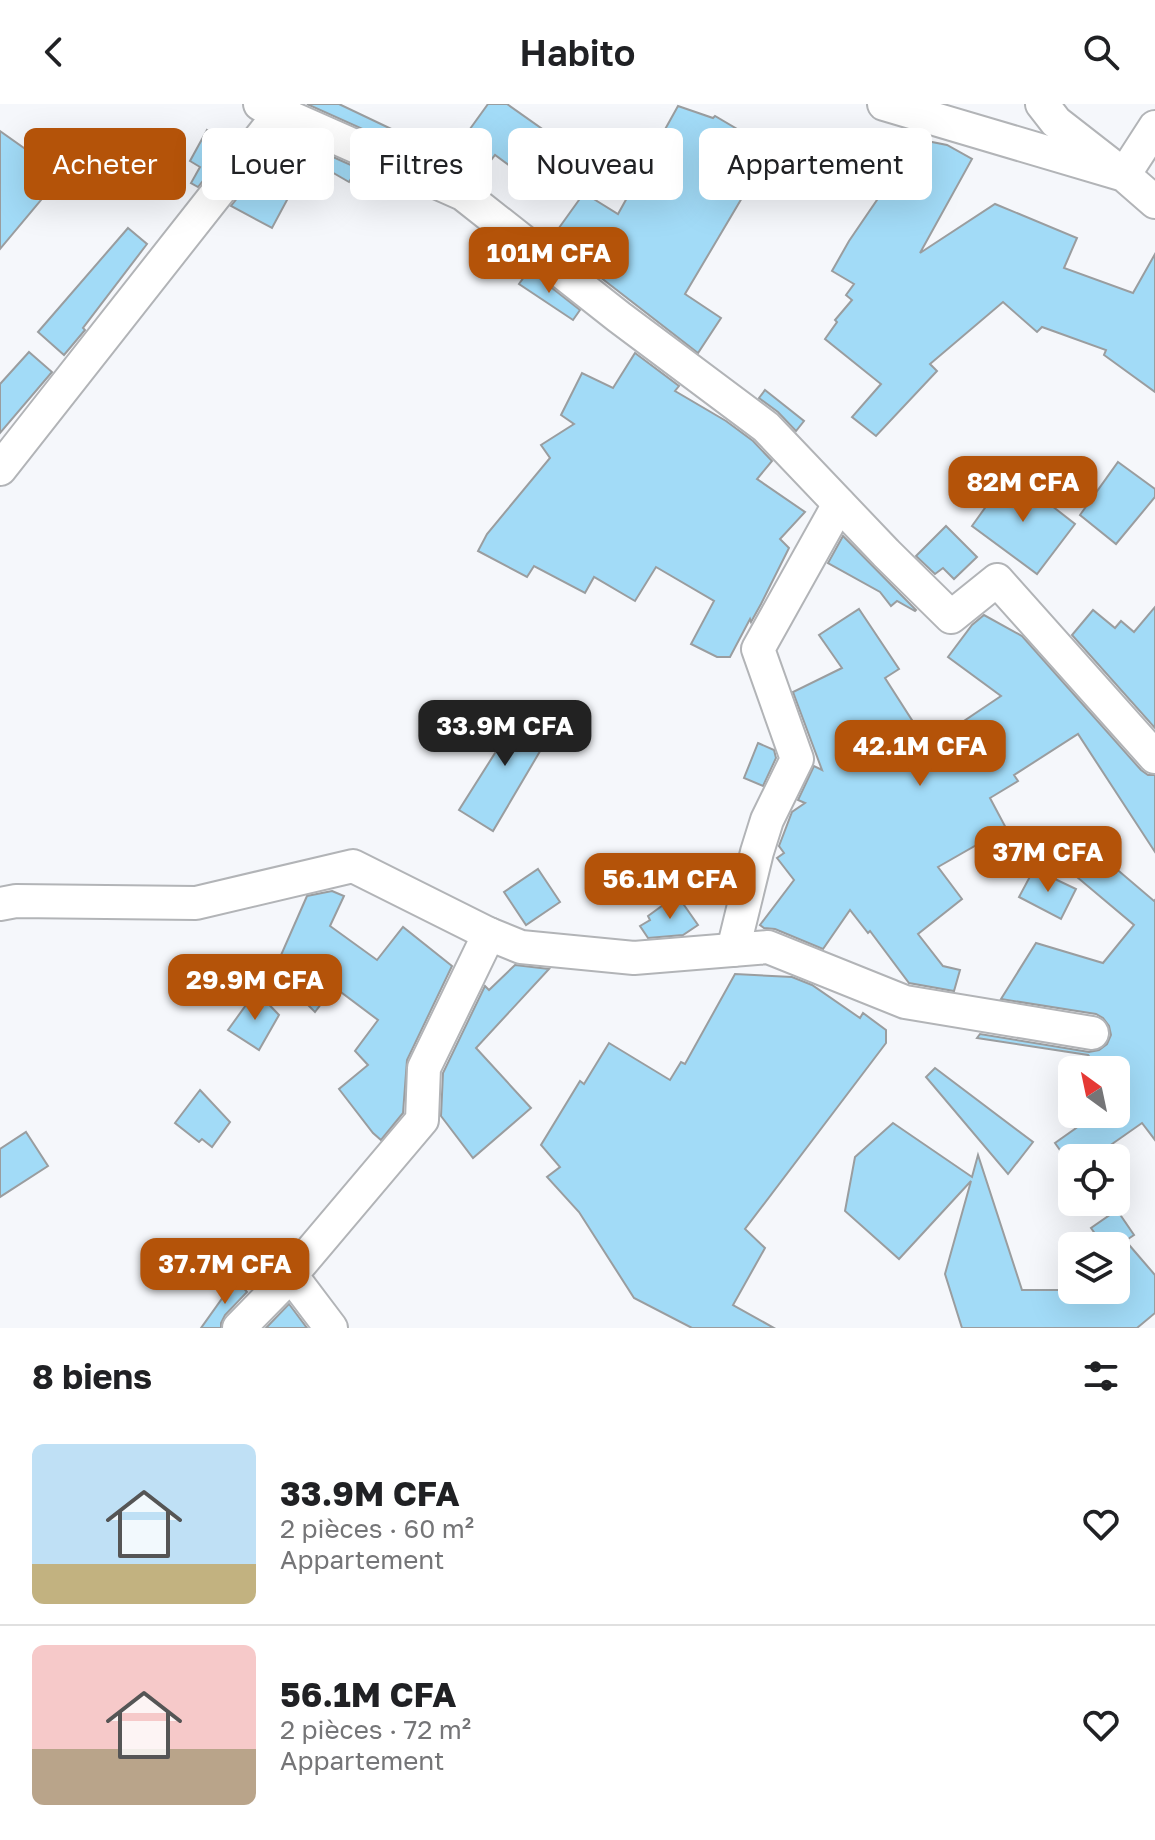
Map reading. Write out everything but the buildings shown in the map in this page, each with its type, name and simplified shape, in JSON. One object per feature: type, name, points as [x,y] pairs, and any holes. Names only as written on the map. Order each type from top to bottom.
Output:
[{"type":"street","points":[[884,104],[1124,175]]},
{"type":"street","points":[[1042,104],[1056,122],[1155,202]]},
{"type":"street","points":[[0,469],[275,107],[463,194],[619,317],[766,427],[951,617],[997,580],[1155,757]]},
{"type":"street","points":[[1124,175],[1155,127]]},
{"type":"street","points":[[733,950],[767,820],[797,759],[758,649],[839,504]]},
{"type":"street","points":[[0,904],[16,901],[196,903],[353,866],[521,947],[634,958],[768,947],[905,1002],[1092,1033]]},
{"type":"street","points":[[239,1328],[291,1275],[422,1120],[424,1068],[489,934]]},
{"type":"street","points":[[291,1275],[331,1328]]}]
